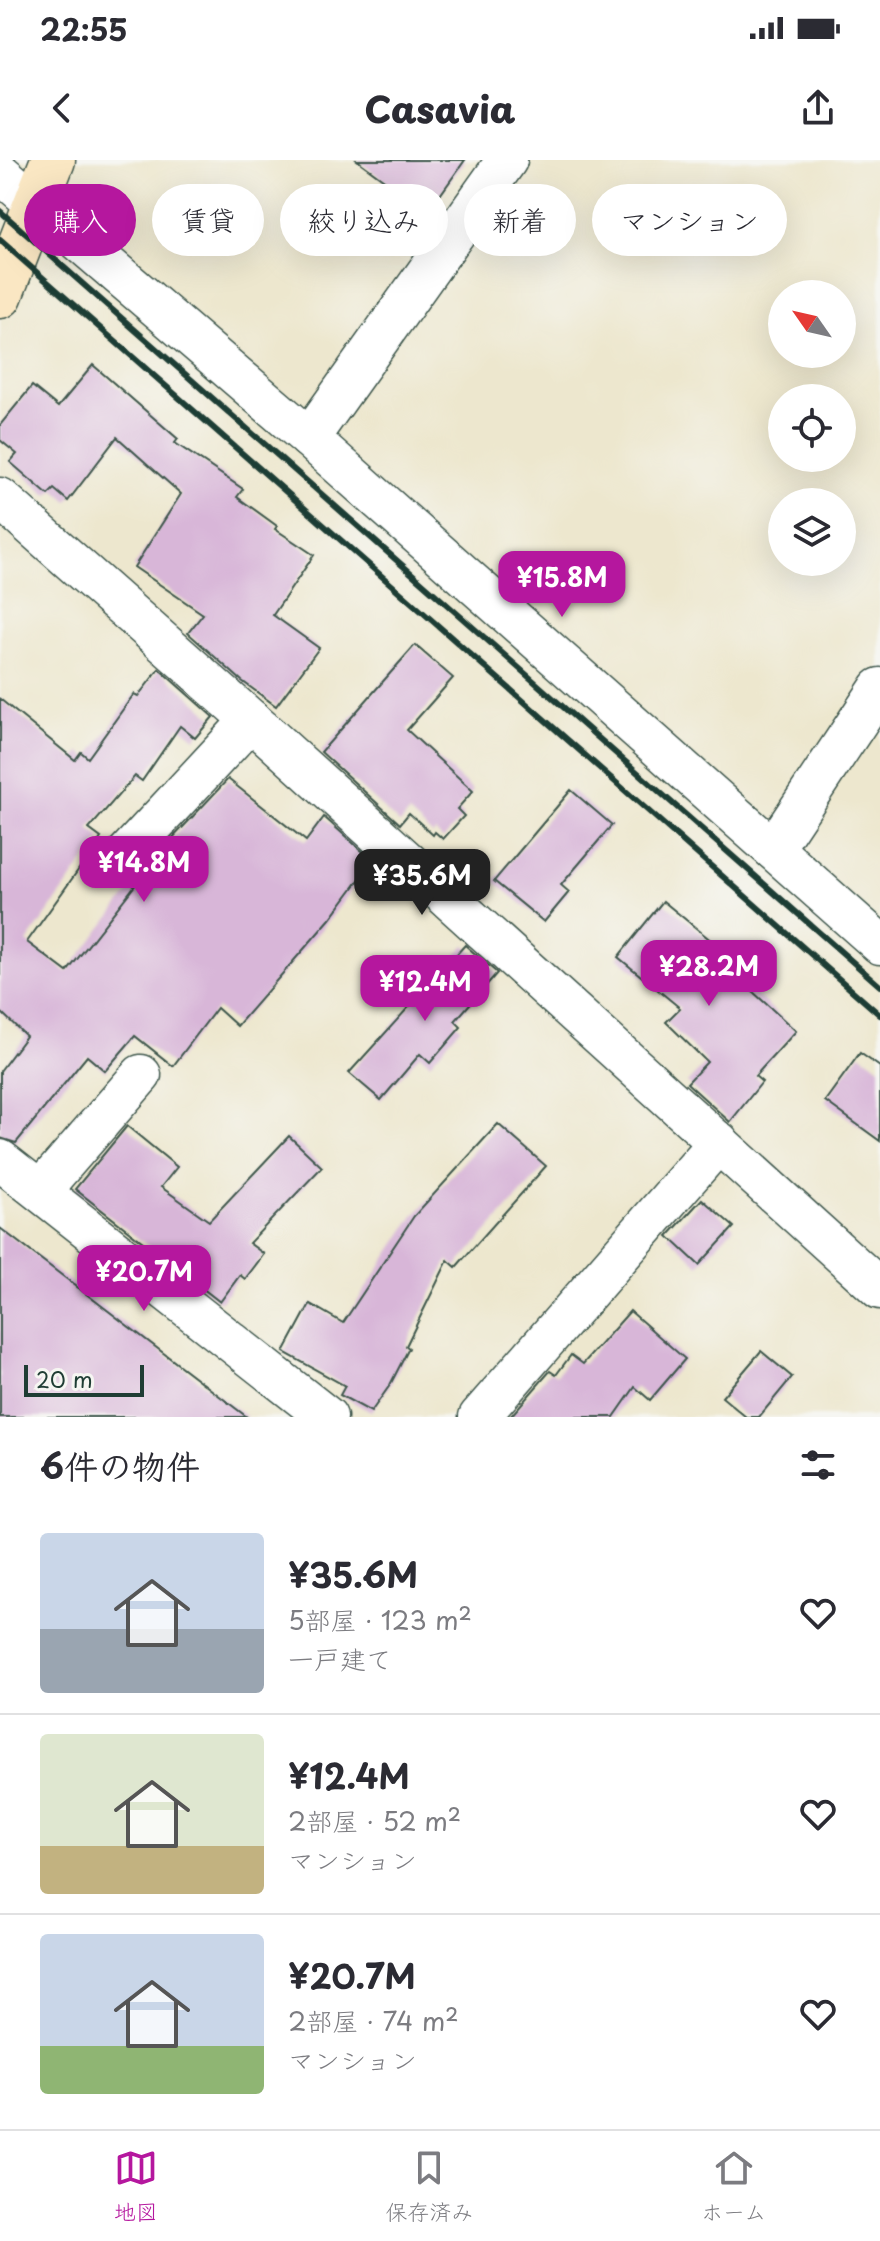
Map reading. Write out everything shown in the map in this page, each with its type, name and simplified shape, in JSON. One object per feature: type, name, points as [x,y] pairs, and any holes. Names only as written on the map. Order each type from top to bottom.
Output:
[{"type":"main road","points":[[44,184],[53,160]]},
{"type":"main road","points":[[0,296],[24,235]]},
{"type":"street","points":[[309,438],[507,160]]},
{"type":"street","points":[[0,173],[24,194]]},
{"type":"street","points":[[96,256],[309,438],[880,944]]},
{"type":"street","points":[[0,498],[251,720],[880,1289]]},
{"type":"street","points":[[773,849],[880,688]]},
{"type":"street","points":[[119,862],[251,720]]},
{"type":"street","points":[[41,1190],[141,1075]]},
{"type":"street","points":[[479,1417],[719,1142]]},
{"type":"street","points":[[0,1160],[327,1417]]},
{"type":"building","points":[[357,160],[465,160],[448,184],[390,184]]},
{"type":"building","points":[[93,365],[178,439],[175,443],[243,489],[237,497],[277,526],[275,529],[314,555],[273,615],[319,648],[276,706],[242,681],[188,633],[203,614],[134,567],[181,494],[117,437],[68,501],[54,489],[48,495],[10,462],[17,454],[0,440],[0,425],[32,386],[58,407]]},
{"type":"building","points":[[415,645],[453,678],[407,730],[473,791],[457,809],[464,816],[443,839],[435,832],[433,835],[409,813],[400,824],[321,752]]},
{"type":"building","points":[[159,669],[213,717],[195,738],[180,726],[142,781],[135,776],[89,829],[101,838],[27,942],[67,972],[169,842],[228,779],[306,841],[324,817],[373,861],[330,919],[237,1026],[217,1008],[173,1066],[135,1036],[105,1071],[87,1056],[16,1143],[0,1138],[0,1071],[26,1036],[0,1011],[0,699],[75,760],[81,752],[88,758],[134,694],[138,696]]},
{"type":"building","points":[[571,790],[612,825],[561,885],[569,892],[544,922],[494,881]]},
{"type":"building","points":[[663,901],[713,942],[746,975],[740,980],[796,1031],[755,1076],[762,1082],[730,1122],[687,1083],[707,1062],[666,1022],[680,1008],[618,957]]},
{"type":"building","points":[[465,945],[497,973],[455,1021],[461,1027],[430,1063],[420,1054],[381,1100],[349,1073]]},
{"type":"building","points":[[860,1053],[880,1067],[880,1141],[825,1101]]},
{"type":"building","points":[[498,1124],[546,1166],[456,1267],[448,1260],[406,1346],[409,1348],[390,1385],[371,1412],[340,1395],[345,1386],[284,1352],[310,1304],[343,1323],[414,1216]]},
{"type":"building","points":[[127,1126],[177,1167],[161,1187],[209,1221],[289,1136],[322,1167],[249,1243],[264,1254],[245,1279],[240,1275],[220,1302],[75,1189]]},
{"type":"building","points":[[702,1199],[734,1227],[699,1265],[668,1236]]},
{"type":"building","points":[[0,1228],[247,1417],[0,1417]]},
{"type":"building","points":[[630,1311],[685,1359],[650,1400],[635,1387],[614,1417],[510,1417],[550,1371],[556,1375],[571,1355],[583,1364]]},
{"type":"building","points":[[761,1351],[792,1377],[759,1417],[746,1417],[722,1397]]},
{"type":"railway","points":[[0,211],[880,986]]},
{"type":"railway","points":[[0,240],[880,1015]]}]
